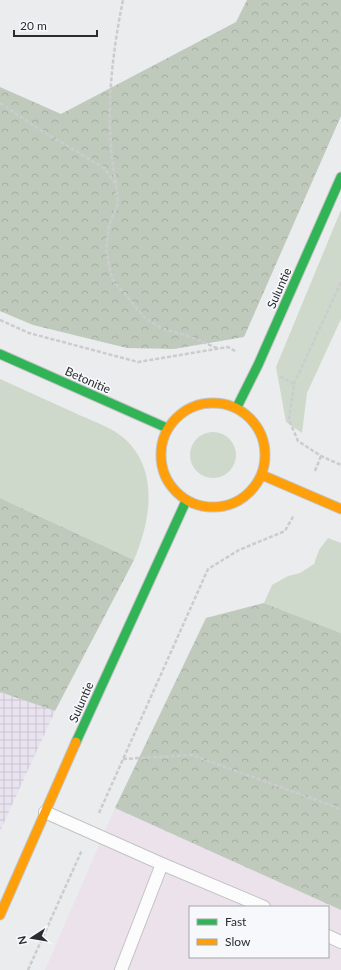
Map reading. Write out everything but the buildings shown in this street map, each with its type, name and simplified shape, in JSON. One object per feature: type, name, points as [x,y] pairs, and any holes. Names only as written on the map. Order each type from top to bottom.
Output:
[{"type":"street","name":"Suluntie","points":[[237,407],[258,365],[341,177]]},
{"type":"street","name":"Betonitie","points":[[0,354],[166,428]]},
{"type":"street","points":[[211,401],[237,407],[257,425],[266,449],[262,475],[244,498],[215,508],[186,500],[166,481],[159,455],[166,428],[185,409],[211,401]]},
{"type":"street","points":[[262,475],[341,509]]},
{"type":"street","name":"Suluntie","points":[[0,915],[186,500]]},
{"type":"lane","points":[[45,812],[262,906]]},
{"type":"lane","points":[[121,970],[162,864]]},
{"type":"lane","points":[[329,936],[341,942]]},
{"type":"path","points":[[123,0],[116,36],[110,101],[111,158],[118,203],[109,226],[106,249],[112,279],[144,318],[161,328],[188,336],[218,349]]},
{"type":"path","points":[[0,103],[104,168],[116,184]]},
{"type":"path","points":[[341,282],[294,384],[289,420],[298,441],[321,456],[341,465]]},
{"type":"path","points":[[0,320],[29,333],[138,362],[228,347],[294,384]]},
{"type":"path","points":[[28,970],[208,569],[239,550],[285,531],[305,493],[321,456]]},
{"type":"path","points":[[123,759],[192,755],[341,809]]},
{"type":"shaded area","points":[[0,692],[55,711],[0,831]]},
{"type":"shaded area","points":[[115,808],[341,910],[341,970],[45,970]]},
{"type":"green space","points":[[247,0],[341,0],[341,116],[244,337],[174,349],[127,348],[33,325],[0,311],[0,87],[61,114],[236,22]]},
{"type":"green space","points":[[341,210],[341,319],[307,393],[302,433],[286,422],[276,367]]},
{"type":"green space","points":[[0,379],[104,426],[124,438],[130,444],[139,457],[145,471],[148,486],[147,516],[144,531],[134,560],[0,498]]},
{"type":"green space","points":[[213,432],[226,436],[232,442],[236,455],[232,468],[226,474],[213,478],[200,474],[194,468],[190,455],[194,442],[200,436]]},
{"type":"green space","points":[[0,498],[134,560],[55,711],[0,692]]},
{"type":"green space","points":[[328,538],[341,543],[341,633],[264,603],[272,585],[288,576],[300,573],[314,564],[319,550]]},
{"type":"green space","points":[[264,603],[341,633],[341,910],[115,808],[206,618]]},
{"type":"traffic: fast","points":[[237,407],[258,365],[341,177]]},
{"type":"traffic: fast","points":[[0,354],[167,428]]},
{"type":"traffic: fast","points":[[76,742],[186,501]]},
{"type":"traffic: slow","points":[[213,403],[233,407],[250,418],[261,435],[265,455],[261,475],[250,492],[233,503],[213,507],[193,503],[176,492],[165,475],[161,455],[165,435],[176,418],[193,407],[213,403]]},
{"type":"traffic: slow","points":[[262,475],[341,509]]},
{"type":"traffic: slow","points":[[0,915],[76,742]]}]
